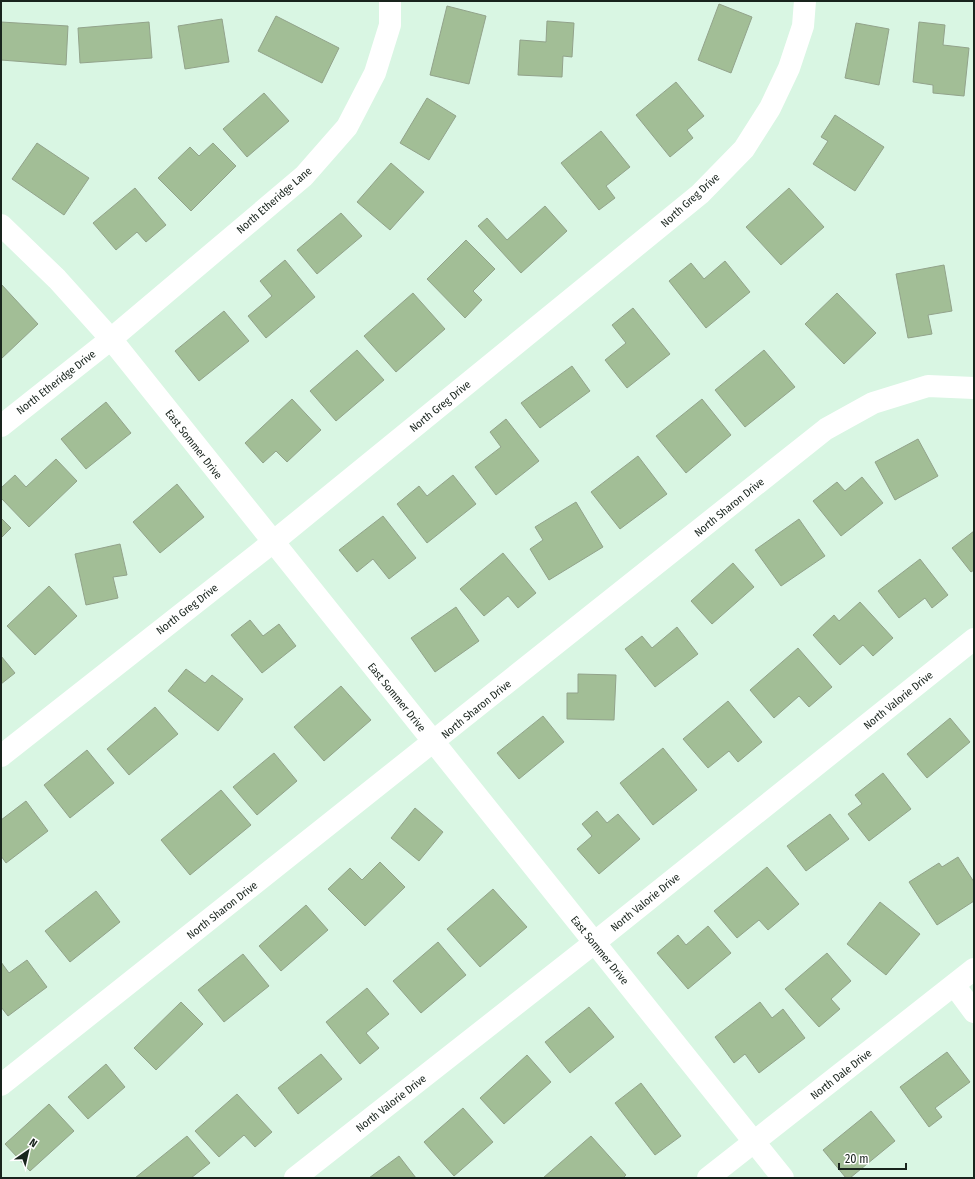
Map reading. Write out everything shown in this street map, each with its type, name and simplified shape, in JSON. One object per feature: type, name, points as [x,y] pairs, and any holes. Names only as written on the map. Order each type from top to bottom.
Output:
[{"type":"street","name":"North Etheridge Lane","points":[[111,339],[304,176],[347,127],[375,73],[390,25],[390,1]]},
{"type":"street","name":"North Greg Drive","points":[[1,756],[273,542],[700,194],[744,149],[770,108],[789,68],[803,26],[805,1]]},
{"type":"street","name":"East Sommer Drive","points":[[1,225],[57,279],[111,339],[783,1178]]},
{"type":"street","name":"North Etheridge Drive","points":[[1,426],[111,339]]},
{"type":"street","name":"North Sharon Drive","points":[[1,1085],[826,429],[873,403],[928,386],[974,388]]},
{"type":"street","name":"North Valorie Drive","points":[[295,1178],[974,639]]},
{"type":"street","name":"North Dale Drive","points":[[708,1178],[974,970]]},
{"type":"street","points":[[954,985],[974,1012]]},
{"type":"building","points":[[719,4],[752,17],[731,73],[698,60]]},
{"type":"building","points":[[447,6],[486,16],[469,84],[430,75]]},
{"type":"building","points":[[276,16],[339,48],[322,83],[258,51]]},
{"type":"building","points":[[222,19],[229,62],[185,69],[178,26]]},
{"type":"building","points":[[547,21],[574,23],[572,57],[563,56],[562,77],[518,75],[520,40],[546,42]]},
{"type":"building","points":[[1,22],[68,26],[66,65],[1,60]]},
{"type":"building","points":[[149,22],[152,58],[80,63],[78,28]]},
{"type":"building","points":[[919,22],[945,25],[943,45],[969,48],[964,96],[933,93],[933,85],[913,82]]},
{"type":"building","points":[[856,23],[889,29],[879,85],[845,78]]},
{"type":"building","points":[[676,82],[704,116],[687,130],[693,138],[670,157],[636,115]]},
{"type":"building","points":[[264,93],[289,121],[247,157],[223,129]]},
{"type":"building","points":[[427,98],[456,116],[429,160],[400,143]]},
{"type":"building","points":[[835,115],[884,147],[855,191],[813,164],[828,141],[821,137]]},
{"type":"building","points":[[601,131],[630,167],[606,186],[615,198],[599,210],[561,163]]},
{"type":"building","points":[[37,143],[89,178],[64,215],[12,179]]},
{"type":"building","points":[[213,143],[236,166],[191,211],[158,178],[190,147],[199,156]]},
{"type":"building","points":[[391,163],[424,192],[390,230],[357,202]]},
{"type":"building","points":[[135,188],[166,225],[146,242],[137,232],[116,250],[93,223]]},
{"type":"building","points":[[789,188],[824,227],[781,265],[746,227]]},
{"type":"building","points":[[545,206],[567,231],[521,273],[478,226],[487,218],[507,240]]},
{"type":"building","points":[[341,213],[362,236],[317,274],[297,250]]},
{"type":"building","points":[[466,240],[495,269],[473,291],[482,300],[465,318],[427,279]]},
{"type":"building","points":[[285,260],[315,297],[266,338],[248,316],[272,296],[260,281]]},
{"type":"building","points":[[725,261],[750,292],[706,328],[669,281],[691,263],[704,279]]},
{"type":"building","points":[[944,265],[952,311],[928,315],[932,334],[908,338],[896,274]]},
{"type":"building","points":[[1,284],[38,324],[1,359]]},
{"type":"building","points":[[413,293],[445,329],[396,372],[364,336]]},
{"type":"building","points":[[837,293],[876,333],[844,364],[805,324]]},
{"type":"building","points":[[633,308],[670,354],[627,388],[605,360],[626,343],[612,325]]},
{"type":"building","points":[[224,311],[249,341],[199,381],[175,351]]},
{"type":"building","points":[[357,350],[384,380],[336,421],[310,391]]},
{"type":"building","points":[[764,350],[795,387],[745,427],[715,390]]},
{"type":"building","points":[[572,366],[590,391],[540,428],[521,403]]},
{"type":"building","points":[[292,399],[321,430],[287,462],[276,451],[263,463],[245,443]]},
{"type":"building","points":[[702,399],[731,435],[686,473],[656,436]]},
{"type":"building","points":[[106,402],[131,433],[86,469],[61,439]]},
{"type":"building","points":[[506,419],[539,461],[496,495],[475,467],[501,447],[490,432]]},
{"type":"building","points":[[918,439],[938,476],[895,500],[875,462]]},
{"type":"building","points":[[638,456],[667,494],[620,529],[591,492]]},
{"type":"building","points":[[56,459],[77,481],[29,527],[1,498],[1,488],[15,475],[26,487]]},
{"type":"building","points":[[453,475],[476,504],[427,543],[397,504],[419,486],[427,496]]},
{"type":"building","points":[[862,477],[883,503],[841,536],[813,501],[837,482],[845,491]]},
{"type":"building","points":[[177,484],[204,517],[160,553],[133,522]]},
{"type":"building","points":[[576,502],[603,547],[549,580],[530,549],[543,540],[535,527]]},
{"type":"building","points":[[383,516],[416,558],[389,579],[373,559],[357,572],[339,550]]},
{"type":"building","points":[[1,518],[11,528],[1,538]]},
{"type":"building","points":[[799,519],[825,556],[781,586],[755,550]]},
{"type":"building","points":[[974,531],[974,570],[971,572],[952,548]]},
{"type":"building","points":[[120,544],[127,575],[113,577],[118,598],[86,605],[75,554]]},
{"type":"building","points":[[503,553],[536,593],[518,608],[508,596],[484,616],[460,589]]},
{"type":"building","points":[[920,559],[948,595],[932,608],[925,598],[899,618],[878,591]]},
{"type":"building","points":[[733,563],[754,587],[712,624],[691,601]]},
{"type":"building","points":[[49,586],[77,616],[35,655],[7,626]]},
{"type":"building","points":[[860,602],[893,638],[873,656],[863,645],[840,665],[813,635],[834,615],[839,621]]},
{"type":"building","points":[[456,607],[479,641],[435,672],[411,638]]},
{"type":"building","points":[[250,620],[263,636],[279,624],[296,646],[262,673],[231,635]]},
{"type":"building","points":[[677,627],[698,654],[655,687],[625,649],[642,636],[652,648]]},
{"type":"building","points":[[798,648],[832,687],[809,707],[799,696],[774,718],[750,690]]},
{"type":"building","points":[[1,656],[15,673],[1,684]]},
{"type":"building","points":[[186,669],[205,683],[212,675],[243,699],[218,731],[168,691]]},
{"type":"building","points":[[578,674],[616,675],[614,720],[567,719],[567,693],[578,693]]},
{"type":"building","points":[[341,686],[371,720],[324,761],[294,727]]},
{"type":"building","points":[[728,701],[762,742],[738,762],[729,751],[708,768],[683,739]]},
{"type":"building","points":[[155,707],[178,734],[129,775],[107,749]]},
{"type":"building","points":[[543,716],[564,742],[519,779],[497,753]]},
{"type":"building","points":[[950,718],[970,742],[927,778],[907,754]]},
{"type":"building","points":[[663,748],[697,790],[653,825],[620,783]]},
{"type":"building","points":[[87,750],[114,783],[70,818],[44,785]]},
{"type":"building","points":[[274,753],[297,781],[257,815],[233,787]]},
{"type":"building","points":[[883,773],[911,809],[869,841],[848,814],[862,804],[855,795]]},
{"type":"building","points":[[221,790],[251,825],[190,875],[161,840]]},
{"type":"building","points":[[26,801],[48,831],[6,863],[1,856],[1,820]]},
{"type":"building","points":[[415,808],[443,832],[419,861],[391,838]]},
{"type":"building","points":[[597,811],[607,823],[618,814],[640,839],[599,874],[577,849],[592,836],[582,824]]},
{"type":"building","points":[[830,814],[849,839],[806,871],[787,846]]},
{"type":"building","points":[[958,857],[974,882],[974,901],[937,925],[909,882],[939,863],[942,867]]},
{"type":"building","points":[[380,862],[405,887],[365,926],[328,889],[350,868],[362,880]]},
{"type":"building","points":[[767,867],[799,904],[768,930],[759,920],[737,938],[714,911]]},
{"type":"building","points":[[493,889],[527,927],[480,967],[447,929]]},
{"type":"building","points":[[96,891],[120,922],[70,962],[45,931]]},
{"type":"building","points":[[880,902],[920,934],[886,975],[847,944]]},
{"type":"building","points":[[306,905],[328,930],[281,971],[259,946]]},
{"type":"building","points":[[708,926],[731,953],[688,989],[657,953],[678,935],[686,945]]},
{"type":"building","points":[[438,942],[466,975],[421,1013],[393,981]]},
{"type":"building","points":[[827,953],[851,981],[831,999],[840,1009],[819,1027],[785,989]]},
{"type":"building","points":[[243,954],[269,986],[224,1022],[198,990]]},
{"type":"building","points":[[27,960],[47,987],[8,1016],[1,1007],[1,962],[9,973]]},
{"type":"building","points":[[367,988],[389,1014],[366,1033],[379,1048],[360,1064],[326,1022]]},
{"type":"building","points":[[181,1002],[203,1024],[156,1070],[134,1048]]},
{"type":"building","points":[[760,1002],[772,1018],[783,1009],[805,1038],[759,1073],[745,1054],[734,1063],[715,1037]]},
{"type":"building","points":[[589,1007],[614,1037],[570,1073],[545,1042]]},
{"type":"building","points":[[947,1052],[970,1082],[935,1108],[942,1117],[929,1127],[900,1087]]},
{"type":"building","points":[[321,1054],[342,1079],[298,1114],[278,1088]]},
{"type":"building","points":[[527,1055],[551,1082],[504,1124],[480,1098]]},
{"type":"building","points":[[106,1064],[125,1087],[88,1119],[68,1097]]},
{"type":"building","points":[[641,1083],[681,1136],[655,1155],[615,1103]]},
{"type":"building","points":[[237,1094],[272,1132],[255,1147],[244,1135],[219,1157],[195,1131]]},
{"type":"building","points":[[49,1104],[74,1131],[30,1171],[5,1144]]},
{"type":"building","points":[[463,1108],[493,1142],[454,1176],[424,1142]]},
{"type":"building","points":[[871,1111],[895,1141],[850,1178],[846,1178],[823,1150]]},
{"type":"building","points":[[187,1136],[210,1163],[191,1178],[135,1178]]},
{"type":"building","points":[[591,1136],[626,1175],[623,1178],[543,1178]]},
{"type":"building","points":[[399,1156],[416,1178],[369,1178]]}]
